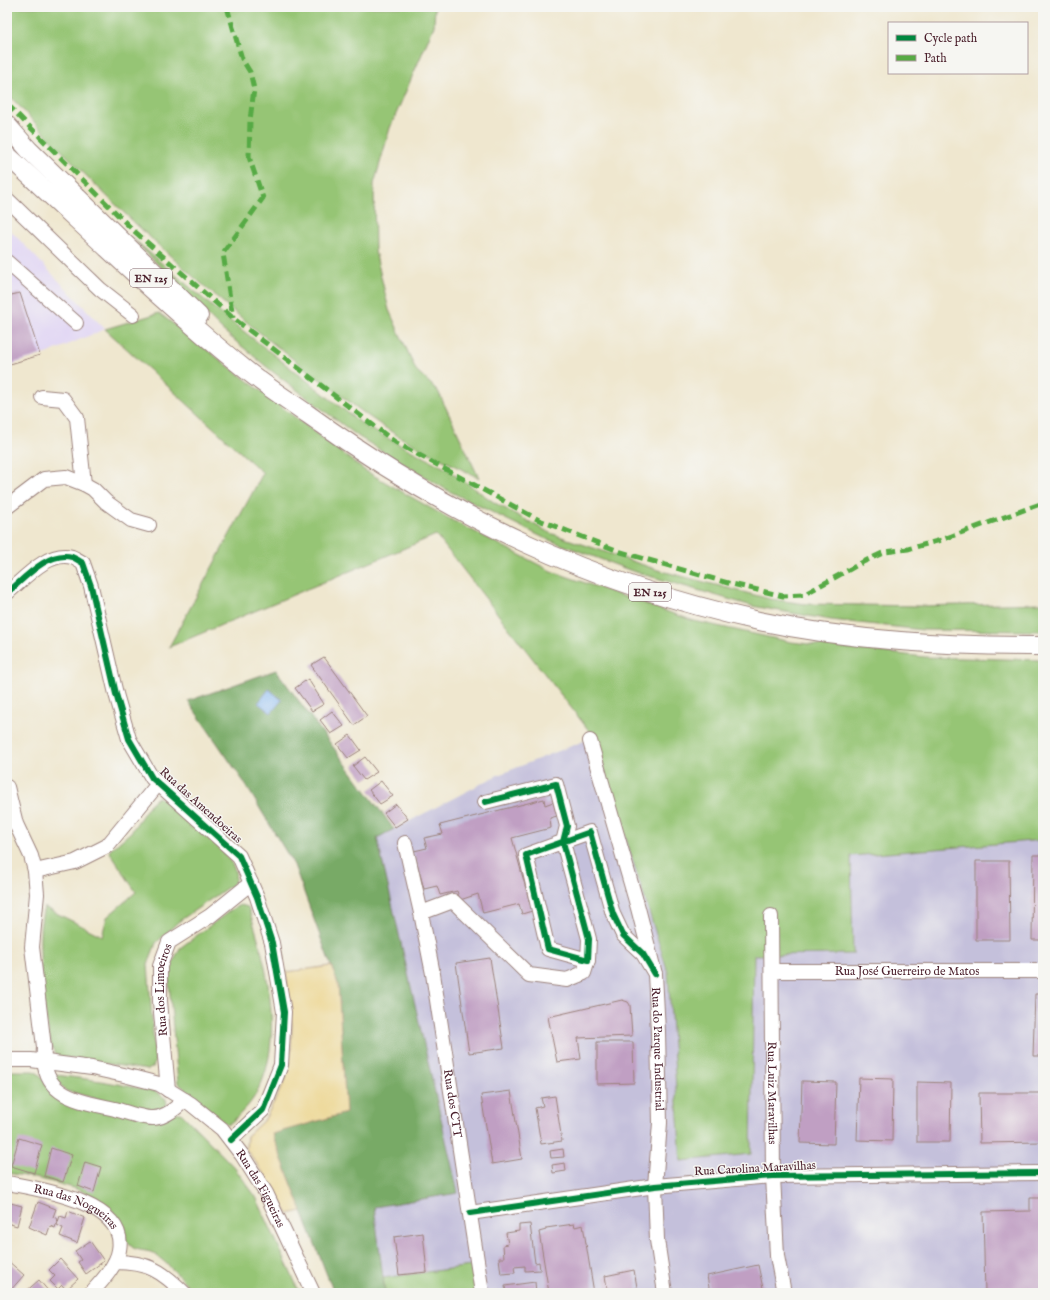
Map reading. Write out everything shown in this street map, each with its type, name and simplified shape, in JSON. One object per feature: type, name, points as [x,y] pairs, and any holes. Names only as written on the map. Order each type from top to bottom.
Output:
[{"type":"main road","points":[[7,125],[29,150],[250,370]]},
{"type":"main road","name":"EN 125","points":[[7,144],[250,370]]},
{"type":"main road","name":"EN 125","points":[[7,155],[169,304],[250,370],[354,448],[421,489],[495,530],[572,565],[635,588],[702,608],[762,622],[829,633],[906,642],[977,646],[1043,646]]},
{"type":"main road","points":[[7,166],[116,266],[250,370]]},
{"type":"street","points":[[7,199],[100,289],[133,315]]},
{"type":"street","points":[[7,262],[76,323]]},
{"type":"street","points":[[42,397],[63,399],[76,418],[84,484]]},
{"type":"street","points":[[7,507],[44,479],[66,477],[84,484],[131,520],[149,525]]},
{"type":"street","name":"Rua das Amendoeiras","points":[[7,593],[42,564],[54,557],[71,557],[83,563],[91,586],[116,694],[129,739],[152,778],[240,856],[272,943],[284,1012],[281,1066],[263,1110],[230,1140]]},
{"type":"street","name":"Rua do Parque Industrial","points":[[590,741],[638,908],[655,974],[660,1123],[654,1186],[657,1240],[665,1293]]},
{"type":"street","points":[[35,871],[75,862],[107,846],[158,784]]},
{"type":"street","points":[[421,913],[453,901],[529,975],[567,980],[584,973],[588,960],[589,939],[563,842],[567,826],[556,784],[485,802]]},
{"type":"street","points":[[7,787],[12,826],[31,856],[35,871],[37,894],[32,947],[44,1047],[43,1062],[49,1082],[62,1095],[84,1102],[153,1118],[169,1113],[185,1100]]},
{"type":"street","points":[[588,960],[548,949],[526,855],[590,832],[613,914],[623,935],[642,954],[655,974]]},
{"type":"street","name":"Rua dos CTT","points":[[405,844],[433,974],[482,1293]]},
{"type":"street","name":"Rua dos Limoeiros","points":[[168,1090],[160,1001],[160,966],[169,942],[210,916],[251,883]]},
{"type":"street","name":"Rua Luiz Maravilhas","points":[[771,916],[772,1176],[777,1256],[784,1293]]},
{"type":"street","name":"Rua José Guerreiro de Matos","points":[[772,972],[1043,971]]},
{"type":"street","name":"Rua das Figueiras","points":[[7,1060],[43,1062],[92,1068],[124,1075],[159,1084],[185,1100],[222,1129],[242,1155],[266,1193],[313,1293]]},
{"type":"street","name":"Rua Carolina Maravilhas","points":[[470,1213],[654,1186],[772,1176],[1043,1173]]},
{"type":"street","name":"Rua das Nogueiras","points":[[7,1183],[62,1194],[89,1205],[108,1218],[119,1237],[119,1250],[115,1262],[91,1293]]},
{"type":"street","points":[[115,1262],[136,1262],[156,1270],[171,1280],[184,1293]]},
{"type":"shaded area","points":[[7,227],[105,329],[48,353],[7,366]]},
{"type":"shaded area","points":[[594,737],[668,972],[681,1160],[751,1154],[754,955],[853,954],[850,856],[1043,840],[1043,1293],[385,1293],[374,1207],[458,1193],[377,838],[498,775]]},
{"type":"green space","points":[[7,7],[435,7],[434,26],[390,128],[374,184],[375,251],[389,310],[416,370],[438,391],[479,478],[419,448],[384,427],[276,346],[156,243],[80,169],[7,93]]},
{"type":"green space","points":[[130,236],[214,308],[366,427],[447,469],[495,503],[550,533],[658,570],[770,599],[806,604],[919,606],[1043,603],[1043,631],[923,630],[831,620],[752,606],[632,571],[544,538],[447,490],[359,437],[268,368],[221,329]]},
{"type":"green space","points":[[159,313],[364,470],[448,518],[551,571],[694,621],[791,642],[925,657],[1043,660],[1043,840],[851,856],[853,954],[754,955],[751,1154],[681,1161],[668,972],[594,737],[436,535],[169,647],[263,473],[105,329]]},
{"type":"green space","points":[[276,670],[394,829],[377,838],[458,1193],[374,1207],[385,1293],[334,1293],[272,1134],[346,1113],[338,985],[294,865],[244,782],[188,701]]},
{"type":"green space","points":[[158,797],[176,808],[200,828],[230,860],[236,875],[234,883],[178,922],[156,943],[148,964],[155,1062],[153,1067],[148,1070],[56,1056],[48,1032],[41,979],[40,931],[44,907],[102,936],[107,917],[136,892],[109,851],[131,832],[150,804]]},
{"type":"green space","points":[[241,905],[248,907],[262,956],[268,984],[271,1012],[271,1040],[267,1067],[258,1091],[243,1111],[227,1125],[178,1083],[168,972],[180,948],[235,907]]},
{"type":"green space","points":[[7,1071],[33,1071],[39,1074],[52,1094],[78,1106],[181,1113],[234,1167],[256,1197],[300,1293],[194,1293],[159,1257],[151,1252],[132,1247],[128,1243],[115,1214],[103,1202],[91,1195],[63,1185],[7,1173]]},
{"type":"green space","points":[[56,1075],[101,1081],[155,1091],[166,1099],[167,1105],[150,1112],[66,1091],[54,1078]]},
{"type":"green space","points":[[471,1266],[476,1293],[385,1293],[383,1278]]},
{"type":"sand","points":[[331,966],[338,984],[346,1113],[272,1134],[302,1211],[288,1214],[262,1171],[246,1149],[247,1136],[265,1119],[286,1079],[291,1053],[292,1026],[286,972]]},
{"type":"water","points":[[269,689],[282,700],[271,713],[258,703]]},
{"type":"building","points":[[20,293],[40,355],[7,365],[7,296]]},
{"type":"building","points":[[324,657],[367,716],[354,725],[311,665]]},
{"type":"building","points":[[308,679],[324,704],[312,711],[295,688]]},
{"type":"building","points":[[332,711],[344,726],[331,734],[320,720]]},
{"type":"building","points":[[350,735],[361,750],[348,758],[337,744]]},
{"type":"building","points":[[365,757],[377,772],[364,780],[353,766]]},
{"type":"building","points":[[381,781],[393,796],[380,804],[369,790]]},
{"type":"building","points":[[544,799],[545,805],[553,802],[557,816],[550,818],[551,828],[512,838],[532,911],[522,914],[519,904],[483,913],[478,894],[460,900],[457,891],[440,895],[437,886],[424,889],[414,851],[427,848],[424,838],[443,834],[440,825]]},
{"type":"building","points":[[396,804],[408,819],[395,827],[384,813]]},
{"type":"building","points":[[1033,855],[1043,855],[1043,940],[1032,940]]},
{"type":"building","points":[[976,861],[1009,861],[1010,940],[976,940]]},
{"type":"building","points":[[490,958],[504,1048],[469,1053],[456,963]]},
{"type":"building","points":[[1035,994],[1043,994],[1043,1056],[1033,1056]]},
{"type":"building","points":[[622,1000],[628,1002],[630,1005],[632,1036],[578,1038],[581,1059],[557,1062],[548,1017]]},
{"type":"building","points":[[597,1042],[633,1042],[634,1083],[597,1084]]},
{"type":"building","points":[[859,1078],[893,1079],[892,1141],[857,1140]]},
{"type":"building","points":[[802,1081],[836,1082],[834,1144],[800,1143]]},
{"type":"building","points":[[917,1082],[951,1083],[950,1142],[917,1142]]},
{"type":"building","points":[[511,1091],[522,1159],[492,1164],[481,1095]]},
{"type":"building","points":[[979,1093],[1043,1093],[1043,1142],[980,1143]]},
{"type":"building","points":[[555,1096],[562,1141],[541,1144],[535,1108],[543,1106],[541,1098]]},
{"type":"building","points":[[19,1138],[42,1145],[34,1173],[11,1166]]},
{"type":"building","points":[[51,1148],[72,1155],[63,1182],[44,1176]]},
{"type":"building","points":[[563,1149],[564,1157],[551,1158],[550,1151]]},
{"type":"building","points":[[85,1162],[101,1167],[94,1192],[78,1186]]},
{"type":"building","points":[[565,1163],[566,1171],[553,1173],[552,1165]]},
{"type":"building","points":[[1030,1198],[1043,1198],[1043,1281],[1040,1293],[985,1293],[983,1212],[1030,1211]]},
{"type":"building","points":[[7,1202],[22,1206],[17,1226],[7,1223]]},
{"type":"building","points":[[38,1202],[56,1209],[53,1217],[58,1219],[55,1228],[50,1226],[47,1235],[29,1227]]},
{"type":"building","points":[[68,1211],[85,1218],[77,1243],[60,1236],[63,1228],[57,1225],[60,1216],[66,1218]]},
{"type":"building","points":[[530,1224],[535,1263],[539,1262],[540,1270],[525,1271],[525,1266],[514,1267],[515,1273],[501,1274],[499,1258],[504,1258],[503,1245],[508,1244],[506,1233],[519,1231],[519,1225]]},
{"type":"building","points":[[574,1224],[575,1227],[583,1225],[594,1293],[549,1293],[539,1232],[546,1230],[546,1228]]},
{"type":"building","points":[[423,1233],[427,1272],[399,1275],[394,1237]]},
{"type":"building","points":[[90,1241],[104,1261],[86,1274],[78,1262],[81,1260],[75,1251]]},
{"type":"building","points":[[60,1259],[78,1279],[66,1290],[62,1285],[58,1289],[50,1281],[55,1276],[49,1270]]},
{"type":"building","points":[[7,1260],[24,1275],[10,1291],[7,1289]]},
{"type":"building","points":[[758,1265],[764,1293],[710,1293],[707,1276]]},
{"type":"building","points":[[634,1270],[638,1293],[608,1293],[605,1276]]},
{"type":"building","points":[[39,1280],[50,1293],[24,1293]]},
{"type":"building","points":[[535,1282],[536,1293],[506,1293],[505,1286]]},
{"type":"marked path","points":[[227,7],[242,59],[250,72],[254,89],[250,120],[249,157],[263,198],[223,253],[233,318]]},
{"type":"marked path","points":[[7,104],[133,230],[233,318],[395,442],[539,520],[621,552],[728,583],[783,596],[803,595],[863,562],[885,552],[908,549],[941,540],[1043,503]]},
{"type":"cycle path","points":[[7,593],[36,568],[54,558],[63,556],[72,557],[83,563],[91,586],[116,694],[129,739],[152,778],[239,856],[257,897],[272,943],[284,1012],[281,1065],[263,1110],[231,1140]]},
{"type":"cycle path","points":[[485,802],[556,784],[567,826],[563,842],[589,939],[588,960],[548,949],[526,855],[590,832],[613,914],[623,935],[643,954],[655,974]]},
{"type":"cycle path","points":[[470,1213],[655,1186],[773,1176],[1043,1173]]}]
